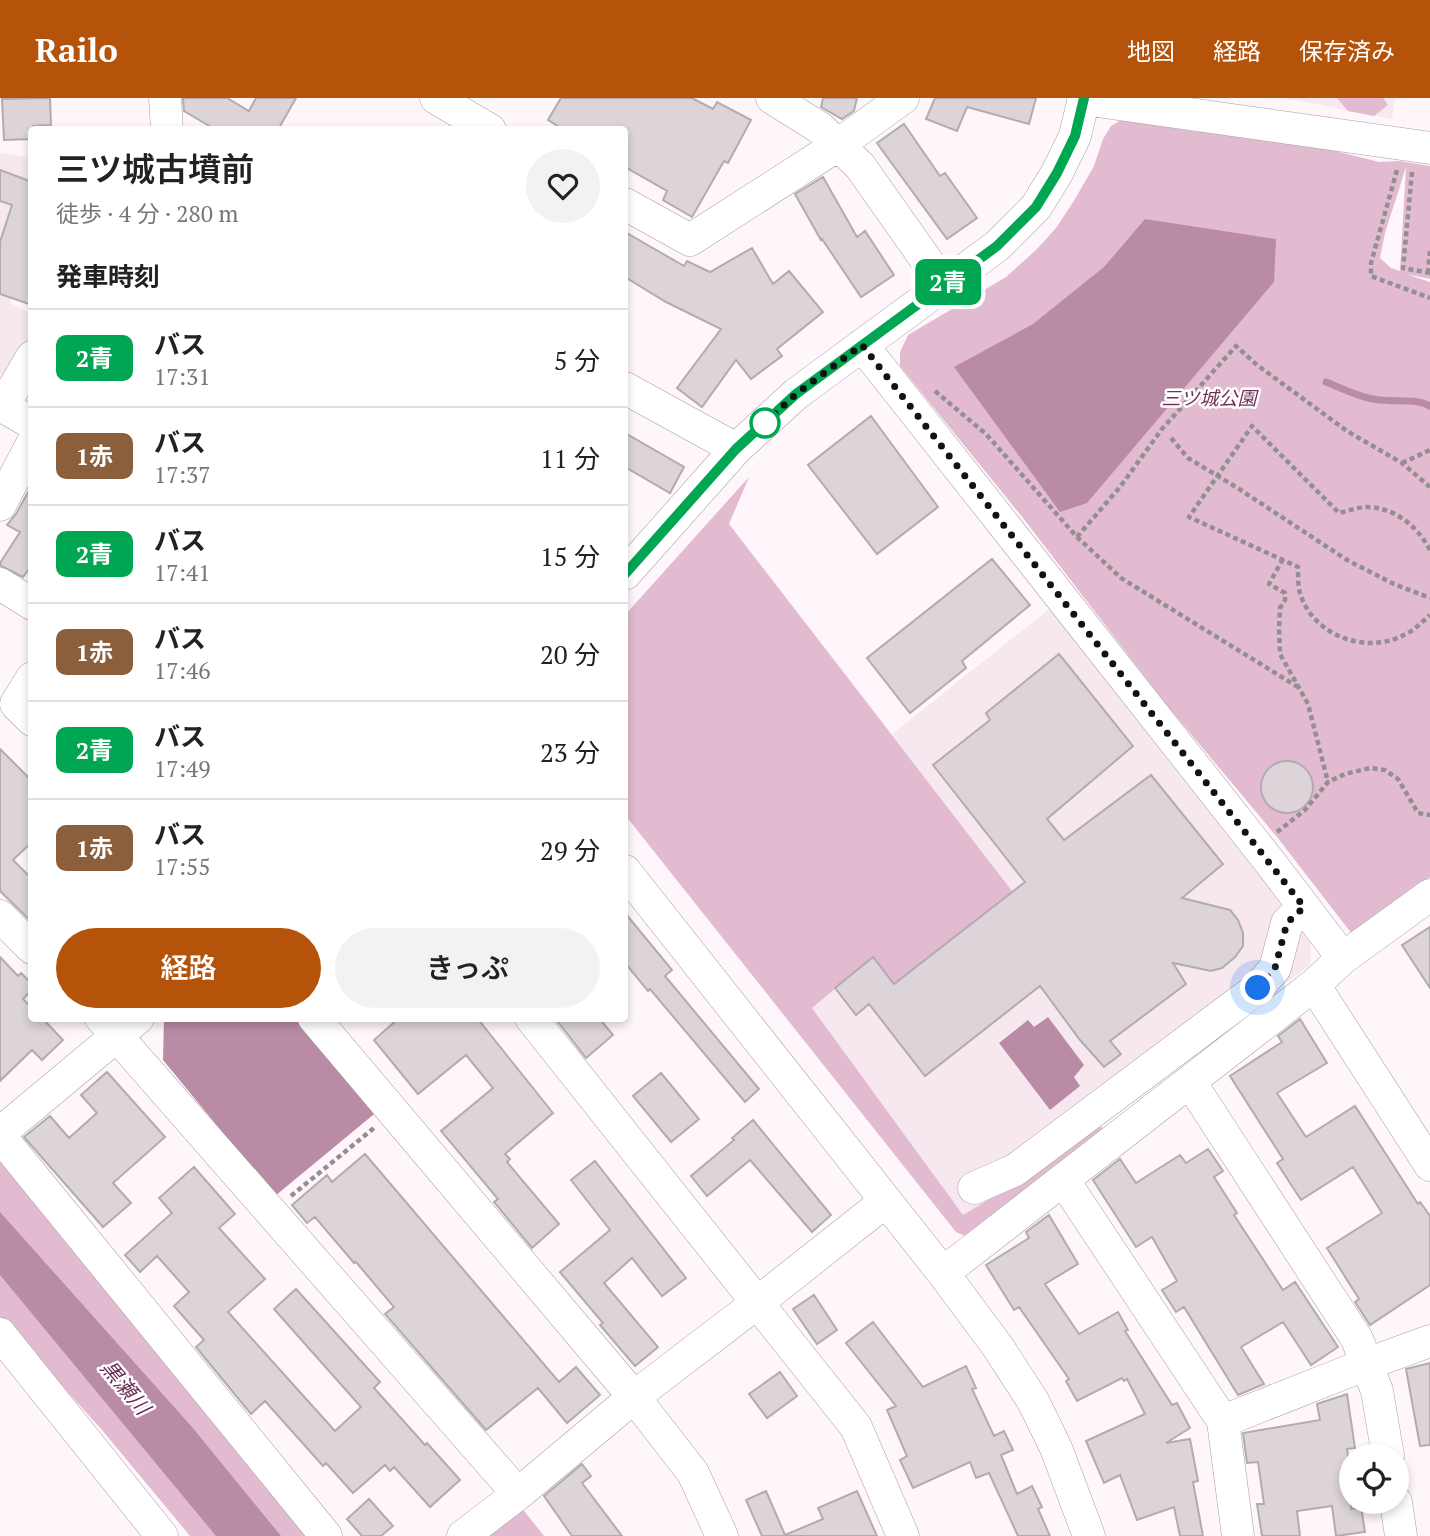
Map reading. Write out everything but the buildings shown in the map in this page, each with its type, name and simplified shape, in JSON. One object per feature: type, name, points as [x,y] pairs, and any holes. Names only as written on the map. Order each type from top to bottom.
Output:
[{"type":"street","points":[[165,98],[167,126]]},
{"type":"street","points":[[436,98],[483,126]]},
{"type":"street","points":[[772,98],[820,128],[860,166],[946,284]]},
{"type":"street","points":[[628,206],[690,240],[838,145],[902,98]]},
{"type":"street","points":[[628,569],[736,449],[796,394],[997,246],[1036,207],[1075,136],[1083,99],[1426,158]]},
{"type":"street","points":[[862,345],[1343,958]]},
{"type":"street","points":[[28,363],[1,405],[28,421]]},
{"type":"street","points":[[628,390],[736,449]]},
{"type":"street","points":[[0,505],[28,452]]},
{"type":"street","points":[[0,584],[28,602]]},
{"type":"street","points":[[28,684],[16,704],[28,716]]},
{"type":"street","points":[[628,875],[943,1273],[998,1347],[1032,1401],[1062,1461],[1089,1536]]},
{"type":"street","points":[[943,1273],[1065,1181],[1314,985],[1343,958],[1430,895]]},
{"type":"street","points":[[974,1188],[1015,1170],[1258,988],[1275,968],[1287,923],[1304,907]]},
{"type":"street","points":[[0,916],[28,944]]},
{"type":"street","points":[[1314,985],[1430,1165]]},
{"type":"street","points":[[317,1022],[634,1397],[693,1473],[720,1535]]},
{"type":"street","points":[[534,1022],[856,1427],[902,1536]]},
{"type":"street","points":[[327,1536],[0,1134],[119,1024],[272,1212],[518,1494]]},
{"type":"street","points":[[1190,1082],[1356,1339],[1377,1391],[1386,1444]]},
{"type":"street","points":[[1065,1181],[1223,1421],[1238,1536]]},
{"type":"street","points":[[463,1536],[518,1494],[634,1397],[886,1201]]},
{"type":"street","points":[[1223,1421],[1430,1341]]},
{"type":"street","points":[[3,1343],[162,1536]]},
{"type":"street","points":[[1398,1514],[1401,1536]]},
{"type":"path","points":[[1426,158],[1413,167],[1403,268],[1429,273],[1430,250]]},
{"type":"path","points":[[1398,165],[1371,263],[1371,276],[1430,298]]},
{"type":"path","points":[[1077,537],[1120,487],[1162,429],[1236,346],[1257,365],[1347,431],[1402,463],[1430,487]]},
{"type":"path","points":[[931,386],[986,433],[1077,537],[1121,578],[1298,687]]},
{"type":"path","points":[[1430,550],[1419,530],[1384,510],[1365,507],[1339,513],[1252,426],[1189,517],[1298,567],[1299,590],[1306,605],[1317,621],[1334,635],[1350,641],[1391,641],[1406,635],[1430,615]]},
{"type":"path","points":[[1171,438],[1188,458],[1347,560],[1394,584],[1430,598]]},
{"type":"path","points":[[1402,463],[1430,450]]},
{"type":"path","points":[[1283,559],[1269,584],[1285,593],[1279,619],[1280,654],[1308,704],[1328,782]]},
{"type":"path","points":[[1275,834],[1306,810],[1328,782],[1345,774],[1370,768],[1385,770],[1398,779],[1418,813],[1430,815]]},
{"type":"path","points":[[272,1212],[393,1112]]},
{"type":"shaded area","points":[[1285,98],[1395,98],[1392,119]]},
{"type":"shaded area","points":[[0,153],[28,157],[28,250],[10,303],[28,312],[28,340],[20,349],[8,373],[0,375]]},
{"type":"shaded area","points":[[729,524],[892,734],[1053,606],[1311,943],[1310,965],[1102,1121],[1009,1187],[963,1215],[827,1037],[628,689],[628,679]]},
{"type":"green space","points":[[1337,98],[1383,98],[1388,105],[1374,116],[1348,111]]},
{"type":"green space","name":"三ツ城公園","points":[[1121,120],[1199,132],[1256,131],[1379,162],[1399,161],[1430,166],[1430,279],[1406,274],[1430,282],[1430,877],[1352,934],[1277,837],[1165,703],[1023,518],[900,366],[900,352],[908,335],[1006,277],[1056,228],[1094,166],[1103,139],[1111,126]],"holes":[[[1406,167],[1400,271],[1391,268],[1380,258]]]},
{"type":"green space","points":[[749,477],[729,524],[1012,891],[894,984],[873,957],[812,1008],[963,1215],[1009,1187],[1095,1126],[1104,1128],[1105,1135],[972,1239],[956,1232],[628,819],[628,612]]},
{"type":"green space","points":[[0,1161],[50,1217],[306,1536],[190,1536],[102,1430],[0,1317]]},
{"type":"green space","points":[[517,1502],[544,1536],[474,1536]]},
{"type":"water","points":[[1145,219],[1276,239],[1274,282],[1087,503],[1060,512],[954,367],[1033,324],[1104,267]]},
{"type":"water","points":[[1048,1017],[1084,1065],[1074,1077],[1080,1086],[1050,1110],[999,1043],[1028,1020],[1034,1027]]},
{"type":"water","points":[[164,1022],[304,1022],[379,1110],[275,1196],[163,1060]]},
{"type":"water","name":"黒瀬川","points":[[0,1212],[192,1427],[281,1536],[216,1536],[0,1275]]},
{"type":"waterway","points":[[1326,382],[1366,397],[1412,401],[1430,406]]},
{"type":"bus line","name":"2青","points":[[628,571],[736,449],[796,394],[997,246],[1036,207],[1075,136],[1084,98]]},
{"type":"route","points":[[765,423],[756,431],[796,394],[862,345],[1304,907],[1287,923],[1275,968],[1258,988]]}]
